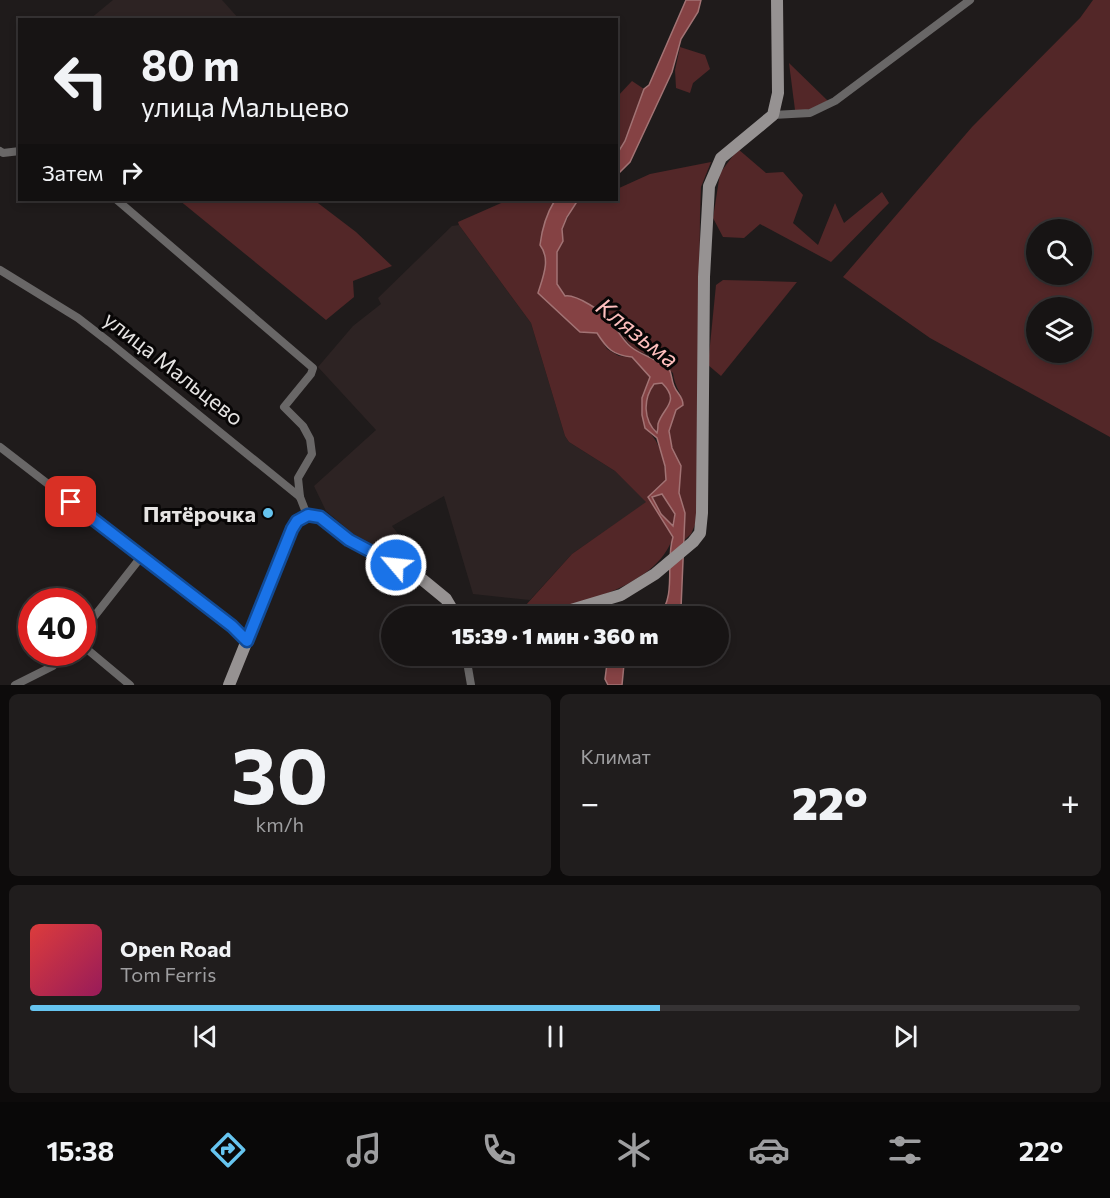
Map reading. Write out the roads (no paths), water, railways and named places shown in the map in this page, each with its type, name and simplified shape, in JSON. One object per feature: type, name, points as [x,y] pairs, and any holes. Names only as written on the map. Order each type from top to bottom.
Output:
[{"type":"street","points":[[773,115],[778,93],[777,0]]},
{"type":"street","points":[[584,606],[621,595],[655,574],[693,542],[700,533],[704,277],[709,186],[721,158],[773,115],[810,113],[834,101],[970,0]]},
{"type":"street","points":[[0,151],[3,153],[18,151]]},
{"type":"street","points":[[118,201],[313,368],[311,374],[284,407],[303,426],[310,439],[312,454],[298,478],[300,497]]},
{"type":"street","name":"улица Мальцево","points":[[0,270],[93,330],[157,379],[300,497],[308,515]]},
{"type":"street","points":[[0,447],[232,626],[247,641]]},
{"type":"street","points":[[229,685],[292,529],[297,521],[308,515],[320,517],[349,540],[418,576],[446,599],[450,606]]},
{"type":"street","points":[[96,614],[141,557]]},
{"type":"street","points":[[96,657],[130,685]]},
{"type":"street","points":[[15,685],[53,666]]},
{"type":"street","points":[[468,666],[471,685]]},
{"type":"place","name":"Пятёрочка","points":[[268,513]]},
{"type":"water label","name":"Клязьма","points":[[638,332]]}]
